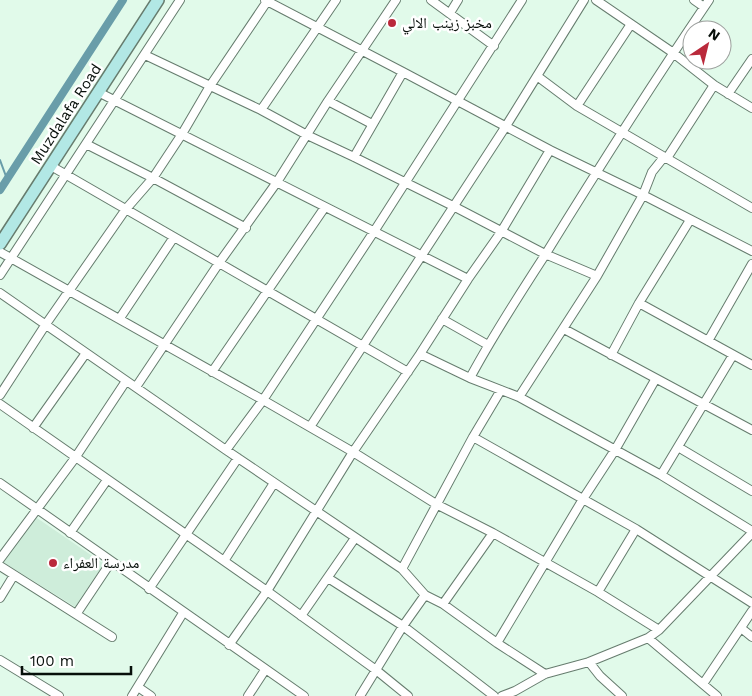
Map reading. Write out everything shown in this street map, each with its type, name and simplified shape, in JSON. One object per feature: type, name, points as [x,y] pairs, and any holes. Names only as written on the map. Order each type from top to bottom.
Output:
[{"type":"street","name":"Muzdalafa Road","points":[[0,244],[158,0]]},
{"type":"street","points":[[0,275],[180,0]]},
{"type":"street","points":[[0,395],[46,324],[126,208],[152,178],[182,134],[210,86],[266,0],[550,150],[752,251]]},
{"type":"street","points":[[260,110],[336,0]]},
{"type":"street","points":[[136,387],[277,182],[328,101],[396,0]]},
{"type":"street","points":[[431,0],[494,46]]},
{"type":"street","points":[[450,13],[458,0]]},
{"type":"street","points":[[226,450],[263,400],[406,183],[522,0]]},
{"type":"street","points":[[310,427],[506,126],[584,0]]},
{"type":"street","points":[[596,0],[672,52],[714,85],[752,108]]},
{"type":"street","points":[[470,378],[488,345],[595,172],[672,52],[706,3],[694,0]]},
{"type":"street","points":[[577,106],[631,24]]},
{"type":"street","points":[[144,55],[260,110],[306,136],[354,156],[545,254],[597,276]]},
{"type":"street","points":[[728,94],[752,60]]},
{"type":"street","points":[[354,156],[403,72]]},
{"type":"street","points":[[537,76],[577,106],[752,208]]},
{"type":"street","points":[[668,158],[714,85]]},
{"type":"street","points":[[98,92],[325,207],[375,230],[468,279]]},
{"type":"street","points":[[328,101],[372,124]]},
{"type":"street","points":[[86,144],[246,228]]},
{"type":"street","points":[[229,645],[267,591],[353,452],[501,232],[550,150]]},
{"type":"street","points":[[519,397],[597,276],[643,195],[656,165],[664,157],[668,158]]},
{"type":"street","points":[[51,166],[408,372]]},
{"type":"street","points":[[212,372],[325,207]]},
{"type":"street","points":[[611,355],[639,303],[690,220]]},
{"type":"street","points":[[120,318],[174,237]]},
{"type":"street","points":[[0,252],[120,318],[310,427],[436,504],[493,533],[598,592],[659,630]]},
{"type":"street","points":[[708,341],[752,264]]},
{"type":"street","points":[[0,293],[316,512],[402,569],[425,595],[443,604],[497,643],[545,674]]},
{"type":"street","points":[[639,303],[752,365]]},
{"type":"street","points":[[442,319],[488,345]]},
{"type":"street","points":[[564,329],[655,380],[752,430]]},
{"type":"street","points":[[33,428],[86,353]]},
{"type":"street","points":[[420,354],[470,378],[519,397],[661,475],[752,532],[659,630],[648,638],[589,662],[545,674],[518,694],[502,696]]},
{"type":"street","points":[[661,475],[733,355]]},
{"type":"street","points":[[497,643],[582,499],[616,450],[655,380]]},
{"type":"street","points":[[0,559],[75,458],[126,381]]},
{"type":"street","points":[[402,569],[473,437],[501,390]]},
{"type":"street","points":[[0,404],[267,591],[376,670],[408,696]]},
{"type":"street","points":[[473,437],[636,529],[752,603]]},
{"type":"street","points":[[678,447],[752,491]]},
{"type":"street","points":[[149,589],[238,458]]},
{"type":"street","points":[[70,533],[107,480]]},
{"type":"street","points":[[0,483],[304,696]]},
{"type":"street","points":[[224,561],[274,483]]},
{"type":"street","points":[[598,592],[636,529]]},
{"type":"street","points":[[443,604],[493,533]]},
{"type":"street","points":[[301,616],[355,538]]},
{"type":"street","points":[[77,613],[111,562]]},
{"type":"street","points":[[0,566],[77,613],[112,637]]},
{"type":"street","points":[[0,598],[14,575]]},
{"type":"street","points":[[328,578],[403,626],[494,696]]},
{"type":"street","points":[[360,696],[403,626],[425,595]]},
{"type":"street","points":[[703,684],[752,611]]},
{"type":"street","points":[[132,696],[183,613]]},
{"type":"street","points":[[741,628],[752,637]]},
{"type":"street","points":[[648,638],[716,696]]},
{"type":"street","points":[[0,660],[59,696]]},
{"type":"street","points":[[589,662],[600,676],[622,696]]},
{"type":"street","points":[[248,696],[265,670]]},
{"type":"street","points":[[138,687],[151,696]]},
{"type":"shaded area","name":"مدرسة العفراء","points":[[34,516],[104,564],[77,608],[3,562]]},
{"type":"waterway","points":[[0,190],[123,0]]},
{"type":"waterway","points":[[0,160],[7,179]]},
{"type":"place","name":"مخبز زينب الالي","points":[[392,23]]},
{"type":"place","name":"مدرسة العفراء","points":[[53,563]]}]
